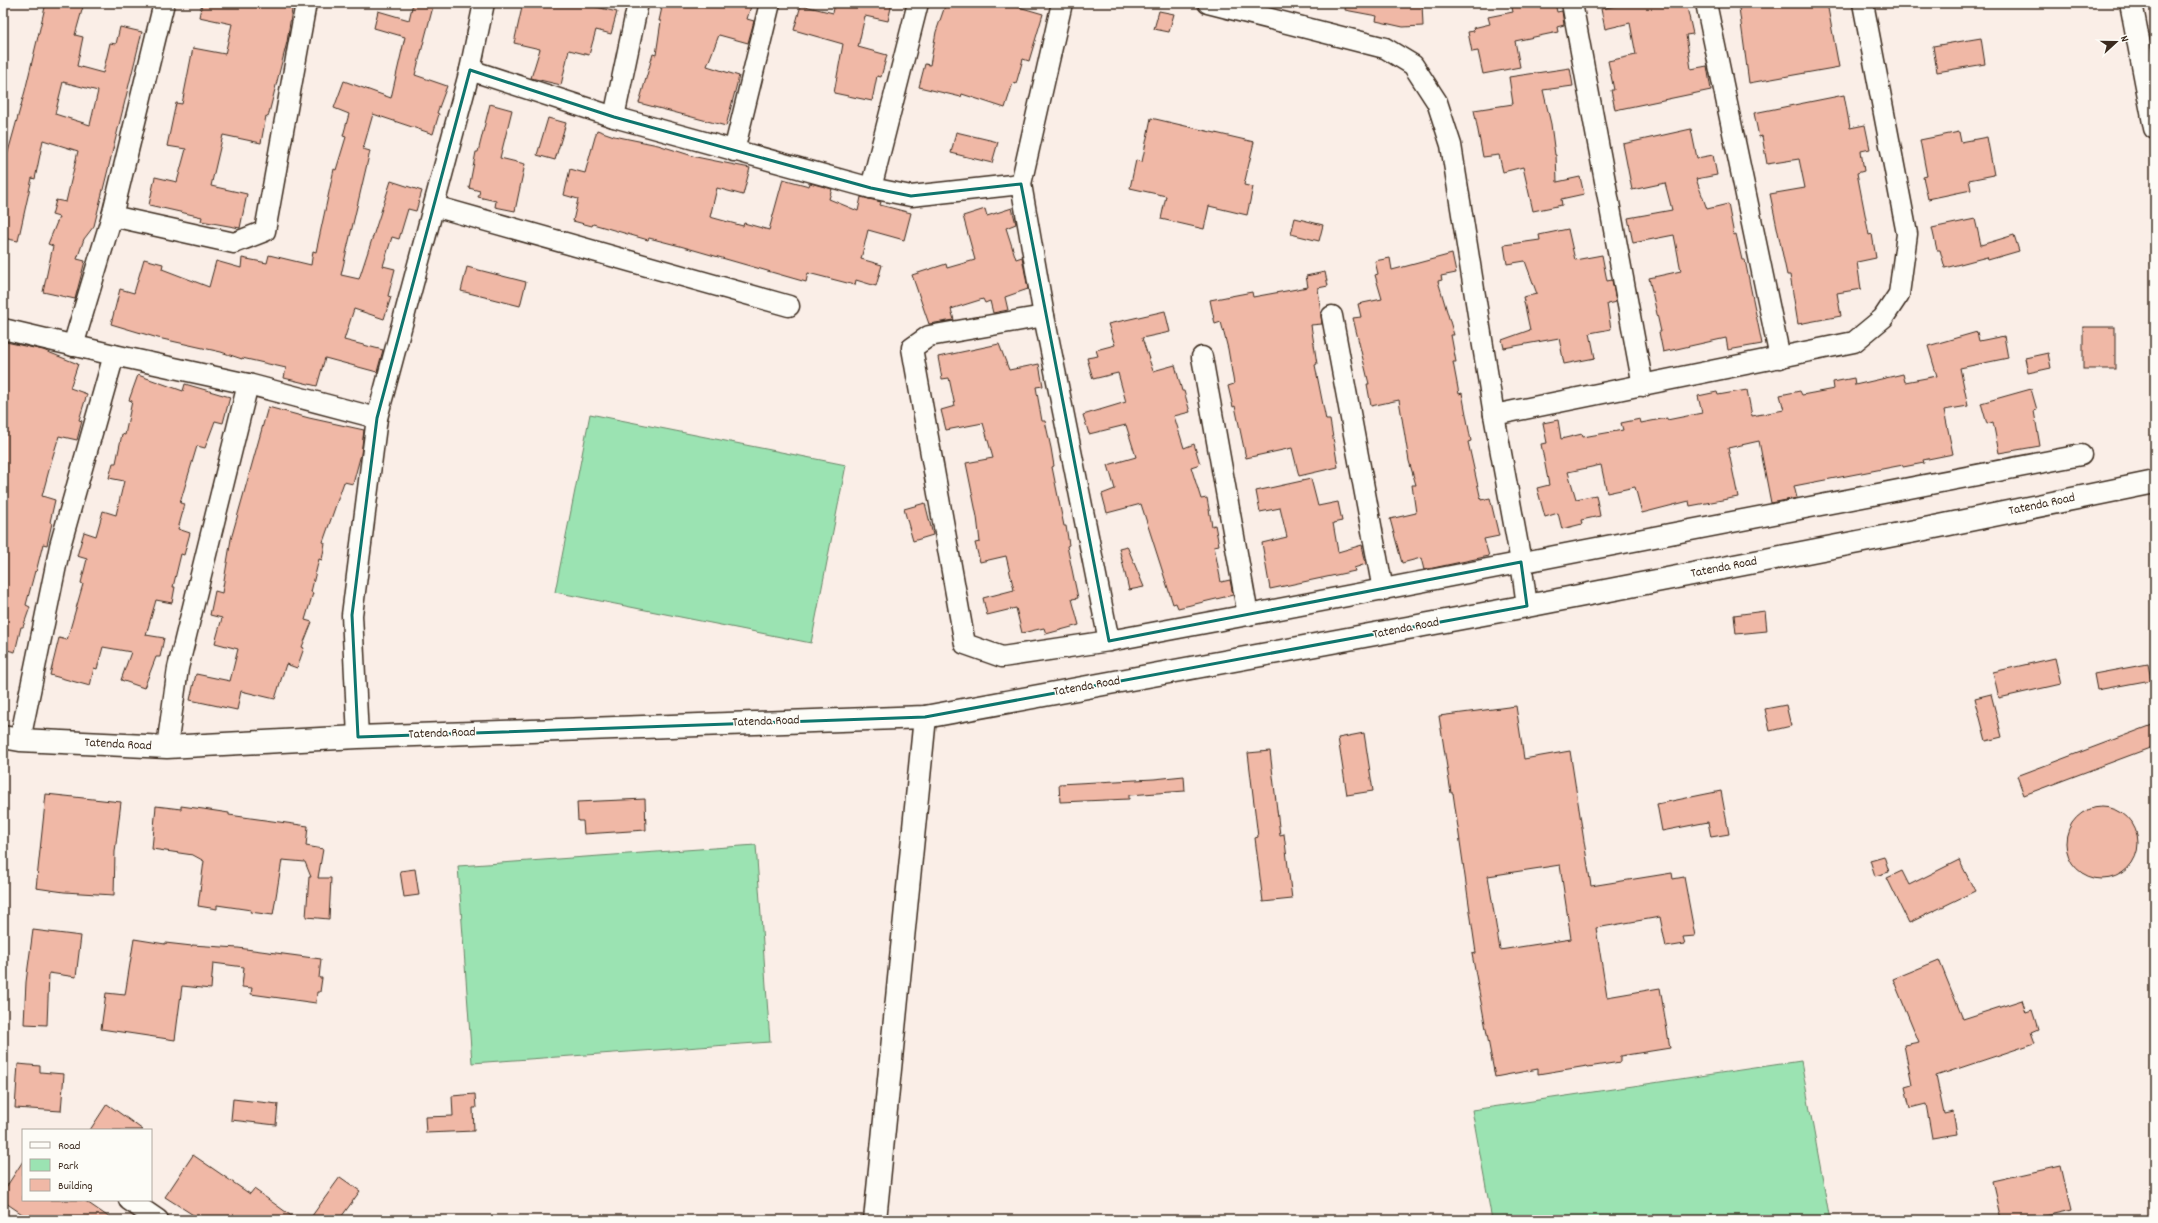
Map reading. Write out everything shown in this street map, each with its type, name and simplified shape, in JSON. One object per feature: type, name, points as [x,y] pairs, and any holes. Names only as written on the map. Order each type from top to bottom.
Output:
[{"type":"street","points":[[73,346],[112,216],[164,3]]},
{"type":"street","points":[[112,216],[234,243],[265,231],[306,3]]},
{"type":"street","points":[[358,737],[352,615],[377,418],[470,70],[484,3]]},
{"type":"street","points":[[614,117],[638,3]]},
{"type":"street","points":[[734,151],[770,3]]},
{"type":"street","points":[[871,188],[918,3]]},
{"type":"street","points":[[1062,3],[1021,184],[1044,316],[1109,641]]},
{"type":"street","points":[[1208,3],[1385,48],[1413,65],[1437,102],[1451,145],[1494,415],[1521,562],[1527,606]]},
{"type":"street","points":[[1572,3],[1643,386]]},
{"type":"street","points":[[1706,3],[1780,358]]},
{"type":"street","points":[[1494,415],[1854,342],[1883,318],[1900,294],[1907,234],[1863,3]]},
{"type":"street","points":[[2131,3],[2155,128]]},
{"type":"street","points":[[470,70],[614,117],[871,188],[911,196],[1021,184]]},
{"type":"street","points":[[434,206],[790,306]]},
{"type":"street","points":[[1044,316],[929,336],[912,348],[965,644],[1002,657],[1109,641],[1383,590],[1521,562],[2082,455]]},
{"type":"street","points":[[1332,316],[1383,590]]},
{"type":"street","points":[[3,329],[114,356],[248,384],[377,418]]},
{"type":"street","points":[[11,739],[60,546],[114,356]]},
{"type":"street","points":[[1202,357],[1248,615]]},
{"type":"street","points":[[167,747],[178,668],[248,384]]},
{"type":"street","name":"Tatenda Road","points":[[11,739],[167,747],[358,737],[925,717],[1527,606],[1920,530],[2155,482]]},
{"type":"street","points":[[875,1220],[925,717]]},
{"type":"street","points":[[130,1201],[158,1220]]},
{"type":"highlighted area","points":[[470,70],[614,117],[871,188],[911,196],[1021,184],[1109,641],[1521,562],[1527,606],[925,717],[358,737],[352,615],[377,418]]},
{"type":"green space","points":[[590,414],[846,465],[811,643],[555,592]]},
{"type":"green space","points":[[756,845],[770,1042],[472,1063],[458,866]]},
{"type":"green space","points":[[1801,1061],[1830,1220],[1492,1220],[1472,1110]]},
{"type":"building","points":[[46,3],[84,3],[75,35],[83,37],[77,66],[103,73],[110,43],[116,44],[120,27],[142,32],[94,226],[84,239],[77,259],[85,261],[75,299],[43,292],[53,246],[48,244],[59,217],[52,215],[56,200],[66,202],[78,151],[43,140],[35,179],[32,178],[18,241],[3,238],[3,170],[25,91]],"holes":[[[63,82],[98,91],[90,125],[55,114]]]},
{"type":"building","points":[[202,3],[293,3],[287,42],[268,117],[266,116],[261,143],[223,135],[211,186],[247,194],[240,228],[201,221],[202,217],[149,205],[155,177],[177,182],[186,149],[167,146],[176,103],[182,104],[193,48],[225,54],[232,24],[199,17]]},
{"type":"building","points":[[413,3],[434,3],[415,75],[447,86],[437,113],[439,114],[433,134],[373,114],[363,149],[370,151],[341,275],[359,279],[391,181],[422,191],[416,211],[408,209],[399,239],[392,237],[383,266],[395,269],[388,296],[391,297],[384,319],[354,309],[344,340],[383,350],[377,372],[325,358],[317,386],[284,378],[286,368],[242,359],[221,352],[158,338],[111,324],[120,289],[134,293],[144,259],[163,264],[162,269],[209,287],[216,261],[241,268],[242,258],[267,263],[269,255],[311,265],[313,251],[316,252],[334,169],[336,170],[346,137],[343,136],[349,114],[334,108],[344,81],[391,98],[405,37],[374,28],[378,11],[409,20]]},
{"type":"building","points":[[523,3],[580,3],[617,12],[611,34],[596,30],[589,55],[569,50],[561,85],[531,78],[540,49],[514,43]]},
{"type":"building","points":[[663,3],[752,3],[747,19],[754,21],[748,43],[719,35],[707,66],[739,76],[726,126],[639,103],[653,54],[656,55],[661,21],[659,21]]},
{"type":"building","points":[[835,3],[892,3],[888,21],[865,16],[858,47],[887,55],[881,77],[877,76],[872,101],[834,93],[843,44],[794,30],[801,5],[833,13]]},
{"type":"building","points":[[946,3],[1005,3],[1043,14],[1029,61],[1023,59],[1016,84],[1013,83],[1005,108],[962,94],[961,97],[919,87],[925,64],[930,65],[936,32]]},
{"type":"building","points":[[1346,3],[1422,3],[1423,26],[1403,27],[1376,21],[1377,16],[1345,10]]},
{"type":"building","points":[[1511,3],[1555,3],[1557,12],[1562,11],[1564,25],[1557,27],[1558,32],[1515,41],[1520,67],[1483,74],[1478,51],[1472,52],[1468,32],[1474,31],[1473,28],[1490,24],[1488,17],[1513,12]]},
{"type":"building","points":[[1629,3],[1686,3],[1693,34],[1686,35],[1691,69],[1707,66],[1711,90],[1615,110],[1611,90],[1614,90],[1608,61],[1636,55],[1630,23],[1605,29],[1601,9]]},
{"type":"building","points":[[1767,3],[1827,3],[1839,67],[1749,83],[1739,8]]},
{"type":"building","points":[[1159,11],[1174,14],[1169,32],[1154,29]]},
{"type":"building","points":[[1981,38],[1985,64],[1937,72],[1933,46]]},
{"type":"building","points":[[1570,68],[1573,86],[1543,90],[1556,155],[1557,182],[1580,177],[1584,194],[1561,199],[1562,205],[1533,211],[1523,167],[1503,172],[1499,155],[1483,157],[1474,110],[1513,104],[1509,77]]},
{"type":"building","points":[[1844,95],[1850,128],[1865,125],[1870,149],[1861,151],[1864,171],[1857,173],[1869,235],[1872,234],[1876,258],[1857,262],[1861,289],[1837,293],[1841,316],[1798,324],[1790,275],[1787,275],[1770,194],[1805,188],[1799,159],[1767,164],[1762,136],[1759,137],[1754,113]]},
{"type":"building","points":[[490,104],[512,110],[500,158],[525,164],[515,211],[495,207],[496,201],[478,197],[480,191],[469,188],[476,152],[478,152]]},
{"type":"building","points":[[548,118],[566,123],[555,160],[537,155]]},
{"type":"building","points":[[1151,118],[1254,142],[1244,185],[1253,187],[1247,215],[1209,206],[1204,229],[1161,219],[1166,196],[1130,188],[1136,160],[1142,162]]},
{"type":"building","points":[[1691,129],[1697,158],[1713,155],[1717,175],[1696,179],[1707,209],[1728,204],[1734,235],[1736,234],[1742,260],[1745,260],[1762,344],[1728,350],[1726,338],[1663,352],[1659,332],[1661,332],[1649,278],[1681,271],[1674,235],[1633,243],[1628,218],[1672,210],[1665,183],[1632,190],[1623,144]]},
{"type":"building","points":[[597,130],[614,136],[658,145],[696,157],[750,168],[743,195],[717,188],[710,217],[743,226],[744,223],[769,230],[783,179],[809,186],[810,183],[832,189],[829,199],[858,211],[861,197],[881,202],[880,205],[911,213],[904,240],[868,230],[861,259],[882,265],[876,286],[856,280],[855,285],[808,273],[806,282],[680,246],[649,238],[648,240],[593,224],[592,226],[573,221],[578,199],[564,195],[570,169],[585,173]]},
{"type":"building","points":[[956,132],[998,142],[992,163],[951,153]]},
{"type":"building","points":[[1959,132],[1961,142],[1987,137],[1994,175],[1969,180],[1971,190],[1928,199],[1923,177],[1927,176],[1920,140]]},
{"type":"building","points":[[1012,208],[1016,224],[1006,228],[1016,259],[1022,257],[1028,289],[1005,297],[1008,310],[993,313],[990,301],[985,303],[983,299],[951,309],[954,320],[929,324],[912,275],[946,264],[947,268],[975,260],[963,216],[985,209],[987,216]]},
{"type":"building","points":[[1295,218],[1323,225],[1319,241],[1291,234]]},
{"type":"building","points":[[1975,219],[1981,245],[2014,235],[2019,251],[1988,260],[1987,257],[1945,268],[1940,250],[1937,250],[1932,228]]},
{"type":"building","points":[[1568,229],[1575,260],[1602,255],[1607,281],[1612,280],[1616,302],[1607,304],[1611,329],[1590,333],[1595,358],[1564,364],[1559,338],[1504,348],[1502,340],[1530,330],[1523,297],[1537,294],[1525,261],[1507,264],[1504,245],[1540,240],[1539,235]]},
{"type":"building","points":[[1452,254],[1456,273],[1441,276],[1442,280],[1438,281],[1454,335],[1451,335],[1456,362],[1453,362],[1459,394],[1462,393],[1471,441],[1468,442],[1481,500],[1490,498],[1499,536],[1484,539],[1489,556],[1424,570],[1421,558],[1402,563],[1390,519],[1416,513],[1412,485],[1416,485],[1409,461],[1399,400],[1371,406],[1367,384],[1369,384],[1353,318],[1361,317],[1358,304],[1382,299],[1375,275],[1378,274],[1375,261],[1390,258],[1392,270]]},
{"type":"building","points":[[467,267],[526,282],[520,306],[461,291]]},
{"type":"building","points":[[1325,272],[1328,286],[1318,288],[1322,324],[1311,325],[1317,364],[1315,365],[1326,420],[1330,420],[1338,467],[1299,476],[1292,448],[1246,458],[1235,406],[1233,407],[1228,386],[1234,384],[1228,349],[1221,322],[1215,324],[1210,300],[1252,292],[1253,297],[1308,287],[1306,276]]},
{"type":"building","points":[[1165,311],[1170,332],[1142,338],[1153,371],[1175,365],[1182,391],[1184,391],[1190,412],[1174,416],[1184,448],[1194,444],[1200,464],[1191,467],[1201,499],[1207,498],[1212,526],[1215,525],[1219,545],[1214,546],[1221,582],[1230,580],[1233,595],[1178,608],[1176,603],[1173,604],[1141,504],[1107,513],[1102,494],[1115,489],[1108,465],[1136,457],[1126,425],[1089,434],[1083,415],[1126,402],[1118,373],[1093,379],[1087,358],[1098,356],[1096,350],[1115,345],[1108,324]]},
{"type":"building","points":[[2083,327],[2115,327],[2115,369],[2083,369]]},
{"type":"building","points":[[1977,332],[1979,341],[2004,336],[2008,358],[1960,368],[1968,406],[1944,410],[1953,454],[1923,460],[1924,463],[1903,467],[1903,465],[1794,486],[1797,498],[1771,503],[1759,441],[1728,448],[1738,497],[1690,506],[1689,501],[1642,513],[1635,487],[1607,493],[1601,465],[1568,472],[1576,499],[1596,495],[1600,516],[1581,520],[1582,524],[1562,529],[1558,513],[1545,517],[1537,488],[1549,485],[1541,444],[1547,443],[1543,423],[1558,420],[1561,439],[1582,434],[1583,437],[1623,430],[1621,423],[1640,419],[1641,423],[1667,418],[1667,420],[1702,413],[1698,396],[1717,392],[1718,395],[1747,390],[1752,416],[1784,410],[1780,395],[1800,391],[1802,395],[1834,389],[1833,382],[1854,378],[1855,385],[1903,374],[1905,382],[1937,376],[1928,346]]},
{"type":"building","points":[[6,342],[43,350],[78,364],[70,388],[87,394],[79,420],[82,421],[77,440],[59,436],[52,459],[42,496],[55,500],[50,522],[52,523],[47,545],[43,544],[36,572],[35,571],[26,605],[30,607],[23,627],[21,627],[15,652],[3,649],[3,355]]},
{"type":"building","points":[[999,344],[1009,370],[1039,364],[1043,386],[1036,387],[1042,421],[1045,421],[1051,448],[1054,466],[1052,467],[1064,526],[1066,526],[1069,545],[1067,546],[1078,598],[1072,599],[1079,625],[1046,634],[1044,628],[1022,633],[1016,608],[987,615],[983,598],[1014,590],[1006,556],[980,562],[975,543],[980,542],[977,517],[966,463],[993,458],[983,423],[946,430],[941,410],[955,406],[949,378],[942,379],[938,357]]},
{"type":"building","points":[[2048,353],[2051,368],[2028,373],[2025,358]]},
{"type":"building","points":[[138,375],[183,391],[185,384],[230,397],[223,423],[215,421],[205,448],[197,446],[180,503],[185,504],[178,529],[190,533],[184,555],[181,554],[173,587],[175,587],[172,603],[156,600],[146,635],[164,638],[160,657],[156,657],[144,688],[121,680],[131,652],[103,647],[97,669],[94,668],[90,686],[50,675],[59,638],[67,640],[83,584],[81,583],[87,559],[77,556],[84,532],[96,536],[103,511],[116,515],[124,481],[109,478],[113,463],[116,463],[122,434],[125,435],[132,401],[129,400]]},
{"type":"building","points":[[2031,389],[2037,410],[2034,411],[2040,446],[1999,453],[1993,422],[1987,424],[1981,403]]},
{"type":"building","points":[[268,407],[364,430],[361,454],[353,484],[344,482],[323,542],[325,543],[322,560],[319,559],[311,592],[313,593],[305,620],[312,622],[302,647],[304,648],[297,668],[286,664],[275,699],[241,691],[237,710],[190,700],[196,674],[230,681],[238,649],[215,643],[222,618],[210,615],[215,591],[222,593],[231,539]]},
{"type":"building","points":[[1311,479],[1318,506],[1338,502],[1342,521],[1333,523],[1338,552],[1362,545],[1366,564],[1354,568],[1355,571],[1270,589],[1262,543],[1287,537],[1280,508],[1260,512],[1256,491]]},
{"type":"building","points":[[925,503],[933,535],[913,541],[904,509]]},
{"type":"building","points":[[1127,546],[1144,587],[1129,590],[1119,548]]},
{"type":"building","points":[[1765,611],[1767,631],[1736,634],[1734,615]]},
{"type":"building","points":[[2055,658],[2061,684],[1999,698],[1993,672]]},
{"type":"building","points":[[2148,664],[2151,680],[2097,690],[2094,674]]},
{"type":"building","points":[[1991,694],[2002,737],[1986,741],[1975,698]]},
{"type":"building","points":[[1786,705],[1791,726],[1770,731],[1765,709]]},
{"type":"building","points":[[1516,706],[1524,759],[1570,751],[1591,886],[1672,873],[1673,879],[1684,877],[1695,936],[1683,937],[1685,944],[1666,947],[1660,917],[1596,928],[1607,997],[1660,988],[1670,1048],[1620,1056],[1620,1062],[1538,1074],[1538,1069],[1495,1077],[1472,954],[1476,953],[1453,793],[1451,793],[1439,716]],"holes":[[[1560,865],[1571,939],[1500,950],[1488,876]]]},
{"type":"building","points":[[2155,724],[2155,746],[2024,795],[2017,776]]},
{"type":"building","points":[[1364,733],[1373,791],[1347,795],[1338,738]]},
{"type":"building","points":[[1270,751],[1280,835],[1284,834],[1292,899],[1263,902],[1255,838],[1258,837],[1248,753]]},
{"type":"building","points":[[1184,776],[1185,791],[1129,795],[1129,799],[1060,802],[1059,784]]},
{"type":"building","points":[[1721,791],[1729,834],[1711,837],[1708,822],[1662,831],[1657,804]]},
{"type":"building","points":[[46,794],[121,802],[115,852],[114,895],[64,892],[36,888]]},
{"type":"building","points":[[645,799],[646,830],[584,834],[583,821],[578,821],[577,802]]},
{"type":"building","points":[[156,806],[181,809],[181,806],[229,813],[229,815],[308,826],[306,846],[323,849],[318,878],[331,878],[329,919],[306,917],[309,877],[311,877],[305,862],[282,860],[273,915],[217,905],[217,909],[198,906],[204,861],[193,855],[152,849]]},
{"type":"building","points":[[2102,807],[2122,813],[2132,823],[2138,843],[2132,863],[2122,873],[2102,879],[2082,873],[2072,863],[2066,843],[2072,823],[2082,813]]},
{"type":"building","points":[[1884,856],[1889,872],[1875,876],[1870,860]]},
{"type":"building","points":[[1959,860],[1975,891],[1909,923],[1887,878],[1902,871],[1909,885]]},
{"type":"building","points":[[415,869],[419,895],[404,897],[400,871]]},
{"type":"building","points":[[33,930],[81,936],[76,977],[49,973],[47,1025],[24,1024],[26,982]]},
{"type":"building","points":[[134,939],[165,944],[238,948],[321,959],[319,978],[322,978],[320,992],[317,992],[316,1003],[251,994],[252,988],[242,987],[244,967],[213,963],[211,989],[182,986],[175,1040],[101,1029],[106,993],[125,995]]},
{"type":"building","points":[[1939,960],[1963,1019],[2022,1000],[2026,1012],[2032,1010],[2038,1029],[2031,1032],[2035,1043],[1936,1076],[1944,1114],[1953,1112],[1957,1134],[1932,1138],[1926,1104],[1910,1108],[1905,1087],[1912,1085],[1904,1045],[1919,1042],[1893,979]]},
{"type":"building","points":[[18,1064],[40,1066],[40,1072],[64,1074],[61,1111],[15,1108]]},
{"type":"building","points":[[475,1094],[476,1108],[473,1108],[474,1131],[426,1133],[425,1117],[453,1116],[452,1096]]},
{"type":"building","points":[[233,1099],[278,1104],[276,1125],[231,1120]]},
{"type":"building","points":[[107,1104],[142,1129],[91,1129]]},
{"type":"building","points":[[193,1155],[250,1194],[254,1189],[297,1220],[201,1220],[165,1197]]},
{"type":"building","points":[[22,1163],[22,1201],[85,1201],[113,1220],[31,1220],[3,1201],[3,1192]]},
{"type":"building","points":[[2060,1166],[2070,1210],[2026,1220],[2002,1220],[1993,1181]]},
{"type":"building","points":[[340,1177],[360,1191],[339,1220],[309,1220]]}]
